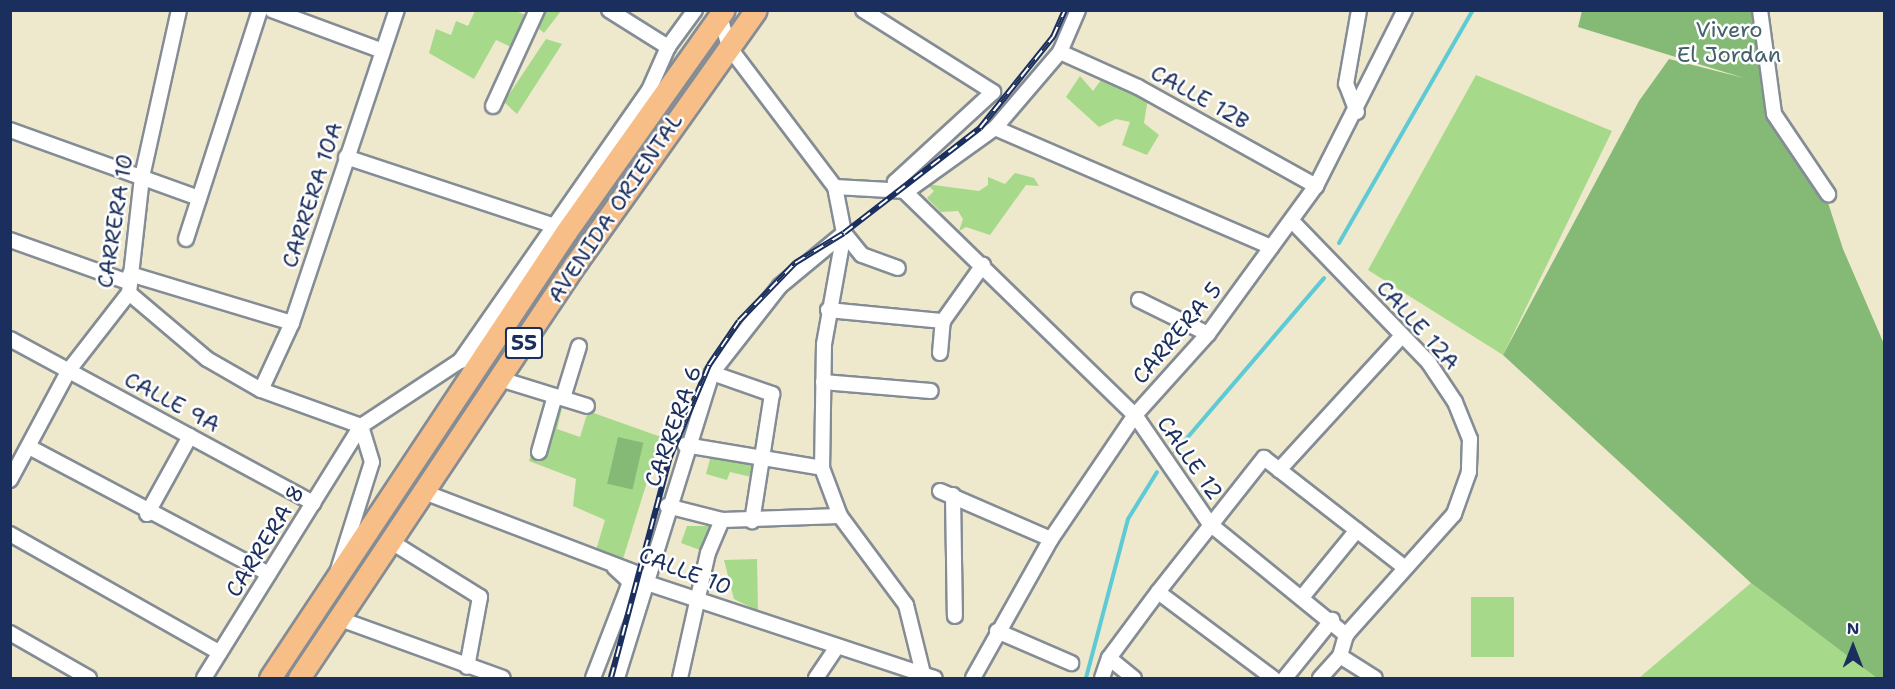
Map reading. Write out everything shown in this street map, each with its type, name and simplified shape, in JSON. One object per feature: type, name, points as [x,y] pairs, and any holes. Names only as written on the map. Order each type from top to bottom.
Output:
[{"type":"main road","name":"AVENIDA ORIENTAL","points":[[298,678],[500,379],[756,10]]},
{"type":"main road","name":"AVENIDA ORIENTAL","points":[[270,678],[336,582],[482,356],[559,228],[722,14]]},
{"type":"street","name":"CARRERA 10","points":[[10,480],[31,448],[69,370],[129,283],[142,177],[179,10]]},
{"type":"street","points":[[186,238],[260,10]]},
{"type":"street","points":[[272,10],[383,51]]},
{"type":"street","name":"CARRERA 10A","points":[[261,390],[292,323],[397,10]]},
{"type":"street","points":[[493,106],[537,10]]},
{"type":"street","points":[[609,10],[668,47]]},
{"type":"street","name":"AVENIDA ORIENTAL","points":[[460,361],[559,228],[649,90],[668,47],[695,10]]},
{"type":"street","points":[[863,10],[993,92],[896,176],[895,182],[907,191]]},
{"type":"street","points":[[834,187],[907,191],[995,128],[1060,52],[1078,10]]},
{"type":"street","points":[[1357,112],[1346,84],[1359,10]]},
{"type":"street","name":"CARRERA 5","points":[[974,678],[996,631],[1051,539],[1135,415],[1208,334],[1316,186],[1357,112],[1405,10]]},
{"type":"street","points":[[1760,10],[1774,114],[1828,194]]},
{"type":"street","points":[[722,14],[729,47],[834,187],[844,233],[828,310],[823,382],[822,468],[840,516],[906,605],[927,678]]},
{"type":"street","name":"CALLE 12B","points":[[1060,52],[1138,87],[1316,186]]},
{"type":"street","points":[[995,128],[1271,247]]},
{"type":"street","points":[[10,130],[199,198]]},
{"type":"street","points":[[346,157],[559,228]]},
{"type":"street","name":"CALLE 12","points":[[907,191],[1135,415],[1210,524],[1303,596],[1346,635]]},
{"type":"street","name":"CALLE 12A","points":[[1292,221],[1402,336],[1455,402],[1470,440],[1469,471],[1454,514],[1404,567],[1346,635],[1340,656],[1320,678]]},
{"type":"street","points":[[844,233],[862,255],[898,267]]},
{"type":"street","name":"CARRERA 6","points":[[617,678],[686,445],[712,373],[760,307],[844,233]]},
{"type":"street","points":[[10,240],[129,283],[292,323]]},
{"type":"street","points":[[940,353],[943,321],[983,265]]},
{"type":"street","points":[[129,283],[207,359],[261,390],[361,426],[372,462],[339,555],[336,582]]},
{"type":"street","points":[[1139,300],[1208,334]]},
{"type":"street","points":[[828,310],[943,321]]},
{"type":"street","points":[[1279,470],[1402,336]]},
{"type":"street","name":"CALLE 9A","points":[[10,339],[314,503]]},
{"type":"street","points":[[539,452],[579,346]]},
{"type":"street","name":"CARRERA 8","points":[[204,678],[361,426],[460,361],[482,356]]},
{"type":"street","points":[[712,373],[772,394],[765,459],[752,521]]},
{"type":"street","points":[[500,379],[587,406]]},
{"type":"street","points":[[823,382],[931,391]]},
{"type":"street","points":[[147,514],[190,436]]},
{"type":"street","points":[[686,445],[822,468]]},
{"type":"street","points":[[31,448],[147,514],[269,574]]},
{"type":"street","points":[[1099,677],[1109,658],[1158,592],[1264,458],[1404,567]]},
{"type":"street","name":"CALLE 10","points":[[424,492],[613,567],[647,583],[927,678]]},
{"type":"street","points":[[956,616],[946,493],[1051,539]]},
{"type":"street","points":[[667,506],[722,520],[752,521],[840,516]]},
{"type":"street","points":[[681,678],[708,553],[722,520]]},
{"type":"street","points":[[1303,596],[1357,530]]},
{"type":"street","points":[[10,534],[220,652]]},
{"type":"street","points":[[390,541],[480,597],[467,667]]},
{"type":"street","points":[[593,678],[630,582],[613,567]]},
{"type":"street","points":[[1158,592],[1273,678]]},
{"type":"street","points":[[340,619],[467,667],[503,678]]},
{"type":"street","points":[[1285,678],[1332,620]]},
{"type":"street","points":[[996,631],[1071,663]]},
{"type":"street","points":[[10,633],[89,678]]},
{"type":"street","points":[[816,678],[836,648]]},
{"type":"street","points":[[1340,656],[1375,678]]},
{"type":"street","points":[[1109,658],[1134,678]]},
{"type":"green space","points":[[475,11],[516,11],[530,17],[513,48],[496,40],[474,79],[429,53],[436,29],[451,35],[456,21],[468,26]]},
{"type":"green space","points":[[539,11],[561,11],[544,33],[532,23]]},
{"type":"green space","name":"Vivero El Jordan","points":[[1582,11],[1759,11],[1762,83],[1768,85],[1783,132],[1822,184],[1843,249],[1884,344],[1884,678],[1877,678],[1751,583],[1503,355],[1639,101],[1669,59],[1744,78],[1578,27]]},
{"type":"green space","points":[[546,39],[562,44],[517,114],[504,102]]},
{"type":"green space","points":[[710,55],[716,58],[293,678],[280,678]]},
{"type":"green space","points":[[1476,75],[1612,131],[1503,355],[1368,270]]},
{"type":"green space","points":[[1080,76],[1093,91],[1101,80],[1148,98],[1144,123],[1159,135],[1147,155],[1122,145],[1130,122],[1116,119],[1099,127],[1066,97]]},
{"type":"green space","points":[[1015,173],[1034,178],[1039,186],[1026,185],[990,235],[966,227],[959,231],[963,219],[958,211],[941,212],[927,198],[934,191],[926,184],[979,191],[988,185],[988,177],[1005,184]]},
{"type":"green space","points":[[549,398],[563,404],[557,429],[580,437],[588,411],[661,437],[622,562],[596,550],[605,520],[573,506],[576,479],[529,461]]},
{"type":"green space","points":[[618,437],[643,443],[633,490],[607,484]]},
{"type":"green space","points":[[713,448],[764,459],[760,479],[730,472],[727,480],[706,474]]},
{"type":"green space","points":[[687,526],[717,526],[708,553],[681,543]]},
{"type":"green space","points":[[757,559],[758,611],[734,599],[724,560]]},
{"type":"green space","points":[[1751,583],[1878,678],[1639,678]]},
{"type":"green space","points":[[1471,597],[1514,597],[1514,657],[1471,657]]},
{"type":"waterway","points":[[1339,243],[1473,10]]},
{"type":"waterway","points":[[1175,452],[1324,278]]},
{"type":"waterway","points":[[1086,678],[1128,519],[1157,472]]},
{"type":"railway","points":[[611,678],[670,457],[709,365],[739,321],[795,263],[844,233],[980,128],[1053,37],[1065,10]]}]
